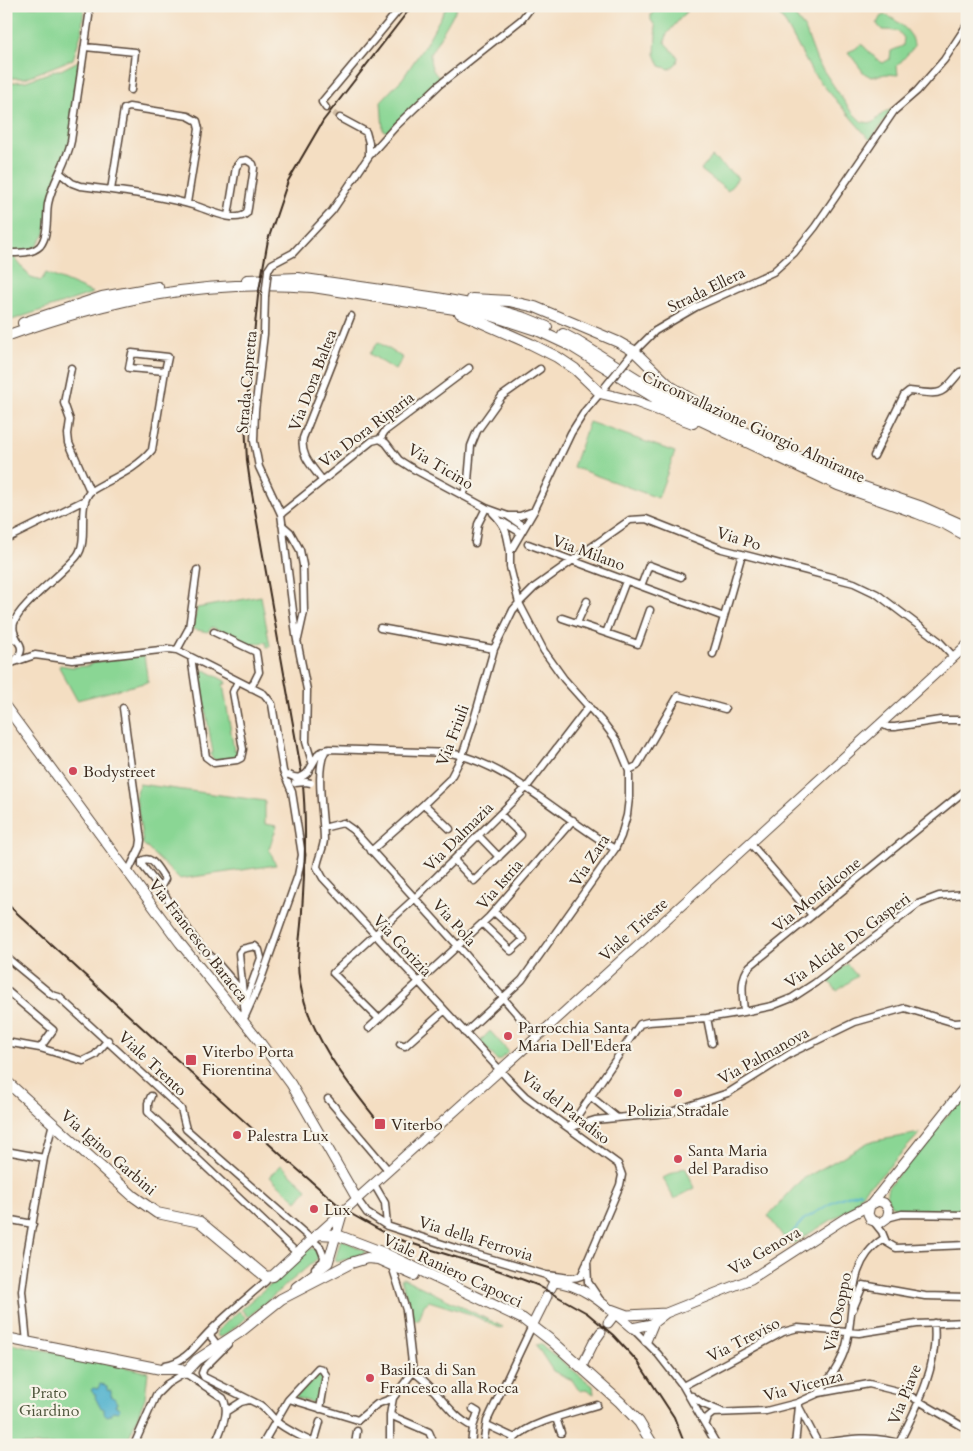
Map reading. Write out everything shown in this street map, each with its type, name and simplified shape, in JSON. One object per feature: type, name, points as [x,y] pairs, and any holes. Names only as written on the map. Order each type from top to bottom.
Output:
[{"type":"main road","name":"Circonvallazione Giorgio Almirante","points":[[6,328],[70,306],[102,298],[144,289],[206,282],[298,278],[440,302]]},
{"type":"main road","name":"Circonvallazione Giorgio Almirante","points":[[6,336],[118,301],[174,291],[215,287],[313,287],[491,308],[525,318],[578,342],[655,390],[838,485],[925,516],[967,536]]},
{"type":"main road","points":[[448,296],[509,301],[535,307],[618,342],[670,386],[708,410],[723,426],[700,425],[603,390],[557,357],[440,302],[448,296]]},
{"type":"main road","name":"Circonvallazione Giorgio Almirante","points":[[723,426],[855,484],[922,507],[967,527]]},
{"type":"main road","name":"Viale Trieste","points":[[315,1237],[342,1215],[357,1198],[967,646]]},
{"type":"main road","name":"Via Francesco Baracca","points":[[6,707],[180,943],[244,1018],[300,1097],[357,1198]]},
{"type":"main road","name":"Via Igino Garbini","points":[[6,1081],[133,1196],[158,1213],[200,1222],[270,1277]]},
{"type":"main road","points":[[871,1211],[885,1186],[967,1084]]},
{"type":"main road","points":[[871,1211],[880,1223],[886,1219],[889,1213],[885,1204],[885,1186]]},
{"type":"main road","points":[[871,1211],[878,1201],[885,1204]]},
{"type":"main road","name":"Via Genova","points":[[653,1318],[751,1279],[846,1217],[871,1211]]},
{"type":"main road","points":[[6,1338],[161,1369],[181,1369],[185,1373],[198,1360],[240,1332],[328,1263],[342,1215]]},
{"type":"main road","points":[[342,1215],[348,1235],[359,1243]]},
{"type":"main road","name":"Viale Raniero Capocci","points":[[315,1237],[337,1235],[359,1243],[384,1253],[522,1319],[582,1366],[620,1402],[640,1422],[653,1445]]},
{"type":"main road","points":[[270,1277],[315,1237]]},
{"type":"main road","name":"Viale Raniero Capocci","points":[[281,1299],[351,1263],[366,1258],[378,1259],[520,1324],[532,1326]]},
{"type":"main road","name":"Via della Ferrovia","points":[[551,1289],[572,1285],[601,1301],[632,1328]]},
{"type":"main road","points":[[532,1326],[551,1289]]},
{"type":"main road","points":[[608,1323],[612,1311],[653,1318]]},
{"type":"main road","points":[[632,1328],[653,1318]]},
{"type":"main road","points":[[646,1341],[653,1318]]},
{"type":"main road","points":[[582,1366],[601,1332]]},
{"type":"street","points":[[6,253],[34,250],[41,245],[46,234],[49,201],[72,141],[89,16],[88,6]]},
{"type":"street","points":[[326,108],[322,102],[402,6]]},
{"type":"street","name":"Strada Capretta","points":[[312,762],[306,742],[307,690],[298,642],[282,525],[280,514],[261,473],[254,440],[254,411],[264,334],[268,270],[272,264],[293,253],[332,211],[370,156],[396,126],[438,85],[522,19],[532,6]]},
{"type":"street","name":"Strada Ellera","points":[[510,552],[534,512],[571,433],[585,411],[632,354],[655,331],[696,307],[773,272],[794,253],[815,227],[894,111],[916,91],[944,60],[967,25]]},
{"type":"street","points":[[85,47],[135,52],[131,90]]},
{"type":"street","points":[[111,190],[124,110],[129,107],[188,116],[197,120],[199,124],[187,203]]},
{"type":"street","points":[[340,118],[366,132],[370,156]]},
{"type":"street","points":[[60,173],[80,186],[187,203],[228,216],[239,218],[247,213],[254,168],[253,164],[247,160],[241,161],[236,167],[228,216]]},
{"type":"street","name":"Via Dora Baltea","points":[[322,480],[302,448],[304,438],[352,316]]},
{"type":"street","points":[[14,661],[20,656],[20,643],[13,631],[13,624],[18,614],[81,551],[85,500],[90,491],[133,467],[152,450],[168,357],[132,353],[129,368],[165,371]]},
{"type":"street","points":[[71,368],[64,404],[70,420],[69,443],[90,491]]},
{"type":"street","name":"Via Dora Riparia","points":[[280,514],[372,441],[380,439],[386,431],[469,368]]},
{"type":"street","points":[[463,496],[468,481],[471,446],[474,437],[502,396],[540,369]]},
{"type":"street","points":[[874,456],[904,395],[909,391],[931,394],[943,392],[960,372],[967,371]]},
{"type":"street","name":"Via Ticino","points":[[380,439],[405,464],[488,510]]},
{"type":"street","points":[[6,539],[85,500]]},
{"type":"street","points":[[488,510],[508,516],[520,516],[534,512]]},
{"type":"street","points":[[488,510],[502,521],[522,530]]},
{"type":"street","points":[[475,543],[478,524],[488,510]]},
{"type":"street","points":[[508,516],[522,530]]},
{"type":"street","name":"Via Po","points":[[520,603],[535,587],[625,523],[636,518],[646,519],[722,549],[844,580],[870,590],[939,641],[954,657]]},
{"type":"street","points":[[502,521],[510,552],[510,572],[520,603]]},
{"type":"street","points":[[282,525],[290,532],[300,550],[303,565],[304,612],[298,642]]},
{"type":"street","name":"Via Milano","points":[[528,544],[724,617]]},
{"type":"street","points":[[712,654],[742,554]]},
{"type":"street","name":"Via Milano","points":[[641,586],[649,565],[681,577]]},
{"type":"street","points":[[177,650],[189,628],[197,570]]},
{"type":"street","points":[[606,633],[626,581]]},
{"type":"street","points":[[577,623],[587,601]]},
{"type":"street","name":"Via Friuli","points":[[371,851],[450,779],[462,756],[473,724],[494,650],[514,610],[520,603]]},
{"type":"street","name":"Via Zara","points":[[465,1034],[522,980],[615,849],[627,815],[629,770],[617,741],[547,656],[520,603]]},
{"type":"street","points":[[562,618],[638,644],[650,610]]},
{"type":"street","points":[[380,628],[494,650]]},
{"type":"street","points":[[214,632],[256,652],[259,672],[251,688]]},
{"type":"street","points":[[6,638],[11,638],[20,643],[35,655]]},
{"type":"street","points":[[6,665],[35,655],[72,660],[161,648],[177,650],[264,694],[272,704],[282,761],[292,792],[301,844],[301,862],[259,984],[244,1018]]},
{"type":"street","points":[[191,657],[206,757],[214,764],[238,760],[243,754],[233,692],[238,681]]},
{"type":"street","points":[[629,770],[638,766],[678,696],[725,709]]},
{"type":"street","name":"Via Dalmazia","points":[[378,1019],[333,973],[415,898],[526,788],[589,706]]},
{"type":"street","points":[[123,708],[141,840],[140,847],[128,872]]},
{"type":"street","points":[[882,724],[888,727],[895,727],[940,720],[967,720]]},
{"type":"street","points":[[292,792],[295,783],[308,772],[312,762],[319,753],[326,750],[451,754],[462,756],[498,772],[526,788],[615,849]]},
{"type":"street","name":"Via Gorizia","points":[[326,750],[322,758],[321,792],[324,842],[318,863],[319,872],[499,1070]]},
{"type":"street","points":[[288,777],[300,777]]},
{"type":"street","points":[[288,777],[295,783],[311,783],[321,792]]},
{"type":"street","name":"Via Monfalcone","points":[[744,1012],[742,981],[745,972],[758,958],[967,789]]},
{"type":"street","points":[[424,804],[450,829]]},
{"type":"street","points":[[454,860],[474,881],[521,835],[500,814]]},
{"type":"street","name":"Via Istria","points":[[370,1028],[418,982],[459,947],[494,912],[573,820]]},
{"type":"street","name":"Via Pola","points":[[323,828],[347,824],[459,947],[537,1037]]},
{"type":"street","points":[[478,835],[499,856]]},
{"type":"street","points":[[750,843],[812,915]]},
{"type":"street","points":[[160,888],[201,948],[212,956],[239,988],[242,996]]},
{"type":"street","name":"Via Alcide De Gasperi","points":[[744,1012],[772,1006],[792,998],[815,983],[918,904],[939,896],[967,894]]},
{"type":"street","points":[[482,924],[511,951],[524,939],[494,912]]},
{"type":"street","points":[[244,1005],[261,958],[259,950],[254,946],[238,952],[244,1018]]},
{"type":"street","name":"Viale Trento","points":[[6,957],[52,995],[59,997],[108,1040],[181,1108],[186,1129],[315,1237],[320,1247]]},
{"type":"street","points":[[6,990],[53,1030],[40,1048]]},
{"type":"street","name":"Via Palmanova","points":[[569,1128],[595,1120],[668,1113],[728,1093],[793,1052],[855,1022],[905,1008],[948,1022],[967,1022]]},
{"type":"street","points":[[400,1044],[405,1046],[444,1011]]},
{"type":"street","points":[[569,1128],[640,1024],[708,1018],[744,1012]]},
{"type":"street","points":[[708,1018],[712,1043]]},
{"type":"street","points":[[6,1042],[40,1048],[83,1061],[95,1055],[108,1040]]},
{"type":"street","name":"Via del Paradiso","points":[[499,1070],[526,1097],[618,1164],[622,1175],[620,1185],[587,1262]]},
{"type":"street","name":"Viale Trento","points":[[151,1096],[148,1103],[148,1112],[301,1250]]},
{"type":"street","points":[[590,1096],[617,1118]]},
{"type":"street","points":[[328,1099],[389,1171]]},
{"type":"street","points":[[595,1120],[606,1110]]},
{"type":"street","points":[[27,1343],[22,1291],[44,1158],[53,1123]]},
{"type":"street","points":[[6,1151],[44,1158]]},
{"type":"street","points":[[374,1184],[385,1202],[387,1226]]},
{"type":"street","name":"Via della Ferrovia","points":[[357,1198],[367,1213],[387,1226],[458,1250],[546,1275],[551,1289]]},
{"type":"street","points":[[885,1204],[902,1214]]},
{"type":"street","points":[[871,1211],[882,1236],[889,1245],[896,1248],[967,1246]]},
{"type":"street","points":[[882,1236],[886,1219],[902,1214],[967,1215]]},
{"type":"street","points":[[6,1219],[32,1224]]},
{"type":"street","name":"Via Osoppo","points":[[819,1393],[840,1362],[846,1345],[853,1284],[869,1249],[882,1236]]},
{"type":"street","points":[[281,1299],[323,1261],[324,1252],[320,1247],[314,1245],[301,1250]]},
{"type":"street","points":[[546,1275],[558,1275],[574,1279],[581,1276],[587,1262]]},
{"type":"street","points":[[587,1262],[588,1282],[601,1301]]},
{"type":"street","points":[[390,1444],[390,1415],[393,1398],[413,1372],[406,1310],[392,1265]]},
{"type":"street","points":[[151,1367],[171,1364],[180,1360],[199,1344],[208,1332],[270,1277]]},
{"type":"street","points":[[218,1346],[210,1334],[268,1284],[270,1277]]},
{"type":"street","points":[[850,1317],[863,1285],[925,1296],[967,1297]]},
{"type":"street","name":"Via Treviso","points":[[683,1386],[783,1332],[798,1328],[859,1333],[934,1323],[967,1322]]},
{"type":"street","name":"Via Piave","points":[[900,1444],[920,1400],[932,1362],[935,1337],[934,1323]]},
{"type":"street","points":[[483,1445],[487,1423],[532,1326]]},
{"type":"street","name":"Via della Ferrovia","points":[[632,1328],[646,1341]]},
{"type":"street","points":[[240,1332],[204,1368],[202,1373],[204,1376],[267,1410],[277,1422],[317,1444],[320,1422]]},
{"type":"street","name":"Via Vicenza","points":[[646,1341],[689,1394],[717,1445]]},
{"type":"street","points":[[272,1445],[264,1442],[290,1399],[318,1368],[322,1369],[326,1375],[322,1410]]},
{"type":"street","points":[[413,1372],[422,1377],[451,1410],[473,1427]]},
{"type":"street","points":[[134,1445],[156,1395],[167,1384],[185,1373],[223,1398],[226,1404],[227,1412],[215,1445]]},
{"type":"street","name":"Via Vicenza","points":[[706,1424],[710,1414],[766,1411],[798,1405],[819,1393],[869,1384],[905,1393],[967,1429]]},
{"type":"street","name":"Via Vicenza","points":[[689,1394],[711,1408],[725,1413]]},
{"type":"street","points":[[290,1399],[358,1420],[377,1404],[393,1398]]},
{"type":"street","points":[[227,1412],[241,1402],[249,1400]]},
{"type":"street","points":[[798,1405],[819,1444],[844,1439],[868,1438],[900,1444]]},
{"type":"street","points":[[795,1445],[798,1405]]},
{"type":"street","points":[[510,1445],[521,1432],[556,1418],[597,1406]]},
{"type":"street","points":[[471,1445],[473,1427],[478,1412],[473,1409]]},
{"type":"street","points":[[390,1415],[429,1432],[432,1439],[430,1445]]},
{"type":"street","points":[[556,1418],[561,1433]]},
{"type":"street","points":[[487,1423],[515,1438]]},
{"type":"street","points":[[355,1445],[357,1432]]},
{"type":"green space","points":[[6,6],[84,6],[82,31],[73,59],[25,78],[6,78]]},
{"type":"green space","points":[[447,6],[458,6],[430,54],[432,68],[441,79],[387,132],[383,130],[381,101],[403,78],[425,45]]},
{"type":"green space","points":[[665,6],[690,7],[667,34],[665,43],[678,57],[677,63],[670,69],[660,66],[655,54],[656,34],[655,26],[651,20],[651,14],[655,11],[663,10]]},
{"type":"green space","points":[[773,6],[787,6],[805,29],[817,61],[850,110],[862,122],[873,123],[884,112],[893,109],[870,140],[812,72],[787,26]]},
{"type":"green space","points":[[885,15],[899,23],[908,32],[914,47],[897,66],[898,75],[886,74],[871,77],[864,73],[848,52],[861,44],[883,63],[890,59],[891,51],[903,46],[904,38],[897,31],[882,30],[877,24],[880,18]]},
{"type":"green space","points":[[84,58],[71,141],[51,194],[45,234],[34,250],[6,253],[6,83],[26,81],[61,70]]},
{"type":"green space","points":[[712,157],[738,178],[728,191],[701,170]]},
{"type":"green space","points":[[6,257],[14,257],[31,278],[41,281],[46,273],[93,293],[6,322]]},
{"type":"green space","points":[[378,342],[403,358],[395,370],[370,354]]},
{"type":"green space","points":[[589,422],[675,452],[658,498],[573,467]]},
{"type":"green space","points":[[261,596],[270,646],[267,647],[266,642],[249,645],[212,627],[208,632],[192,629],[197,608]]},
{"type":"green space","points":[[144,655],[148,682],[77,700],[59,667],[60,665],[72,667],[87,666],[95,662]]},
{"type":"green space","points":[[205,670],[225,681],[226,684],[223,684],[234,750],[239,750],[235,758],[217,761],[210,754],[213,753],[200,679],[196,678],[200,672]]},
{"type":"green space","points":[[139,784],[265,801],[265,824],[277,826],[269,849],[276,865],[179,879],[143,844],[136,797]]},
{"type":"green space","points":[[847,964],[857,976],[837,991],[827,979]]},
{"type":"green space","points":[[490,1031],[509,1052],[498,1061],[480,1041]]},
{"type":"green space","points":[[967,1092],[967,1211],[901,1211],[893,1207],[887,1196],[888,1187]]},
{"type":"green space","points":[[920,1133],[875,1182],[868,1185],[854,1206],[794,1243],[788,1243],[768,1216],[801,1180],[869,1142]]},
{"type":"green space","points":[[281,1165],[307,1189],[297,1201],[270,1177]]},
{"type":"green space","points":[[685,1167],[695,1188],[674,1199],[663,1178]]},
{"type":"green space","points":[[341,1239],[365,1251],[365,1253],[337,1262],[335,1260]]},
{"type":"green space","points":[[313,1248],[318,1251],[319,1257],[248,1317],[241,1309],[294,1264],[307,1250]]},
{"type":"green space","points":[[403,1278],[503,1327],[502,1329],[470,1314],[429,1301],[424,1305],[419,1320],[410,1320],[411,1311],[401,1279]]},
{"type":"green space","points":[[239,1311],[246,1318],[222,1337],[217,1336],[217,1331]]},
{"type":"green space","name":"Prato Giardino","points":[[6,1342],[148,1372],[145,1398],[126,1445],[6,1445]],"holes":[[[100,1387],[109,1390],[117,1403],[115,1407],[120,1408],[112,1412],[103,1408],[95,1389]]]},
{"type":"green space","points":[[540,1344],[593,1386],[594,1394],[586,1389],[581,1391],[572,1380],[553,1371],[536,1345]]},
{"type":"green space","points":[[318,1372],[321,1372],[323,1375],[319,1405],[295,1397]]},
{"type":"water","points":[[100,1384],[105,1385],[107,1390],[111,1391],[111,1396],[117,1403],[115,1406],[120,1408],[118,1412],[113,1411],[111,1415],[107,1416],[104,1413],[104,1409],[100,1407],[95,1397],[96,1394],[91,1390],[93,1388],[98,1389]]},
{"type":"waterway","points":[[789,1237],[803,1220],[838,1199],[860,1192]]},
{"type":"tunnel","points":[[326,108],[340,118]]},
{"type":"railway","points":[[380,1124],[355,1092],[321,1041],[305,1003],[300,983],[298,956],[305,843],[302,775],[250,482],[245,421],[258,296],[268,240],[288,181],[323,121],[412,6]]},
{"type":"railway","points":[[6,903],[280,1154],[344,1210],[394,1238],[500,1271],[537,1285],[587,1313],[613,1335],[638,1362],[674,1417],[685,1445]]},
{"type":"place","name":"Bodystreet","points":[[73,771]]},
{"type":"place","name":"Parrocchia Santa Maria Dell'Edera","points":[[508,1036]]},
{"type":"place","name":"Viterbo Porta Fiorentina","points":[[191,1060]]},
{"type":"place","name":"Polizia Stradale","points":[[678,1093]]},
{"type":"place","name":"Viterbo","points":[[380,1124]]},
{"type":"place","name":"Palestra Lux","points":[[237,1135]]},
{"type":"place","name":"Santa Maria del Paradiso","points":[[678,1159]]},
{"type":"place","name":"Lux","points":[[314,1209]]},
{"type":"place","name":"Basilica di San Francesco alla Rocca","points":[[370,1378]]}]
